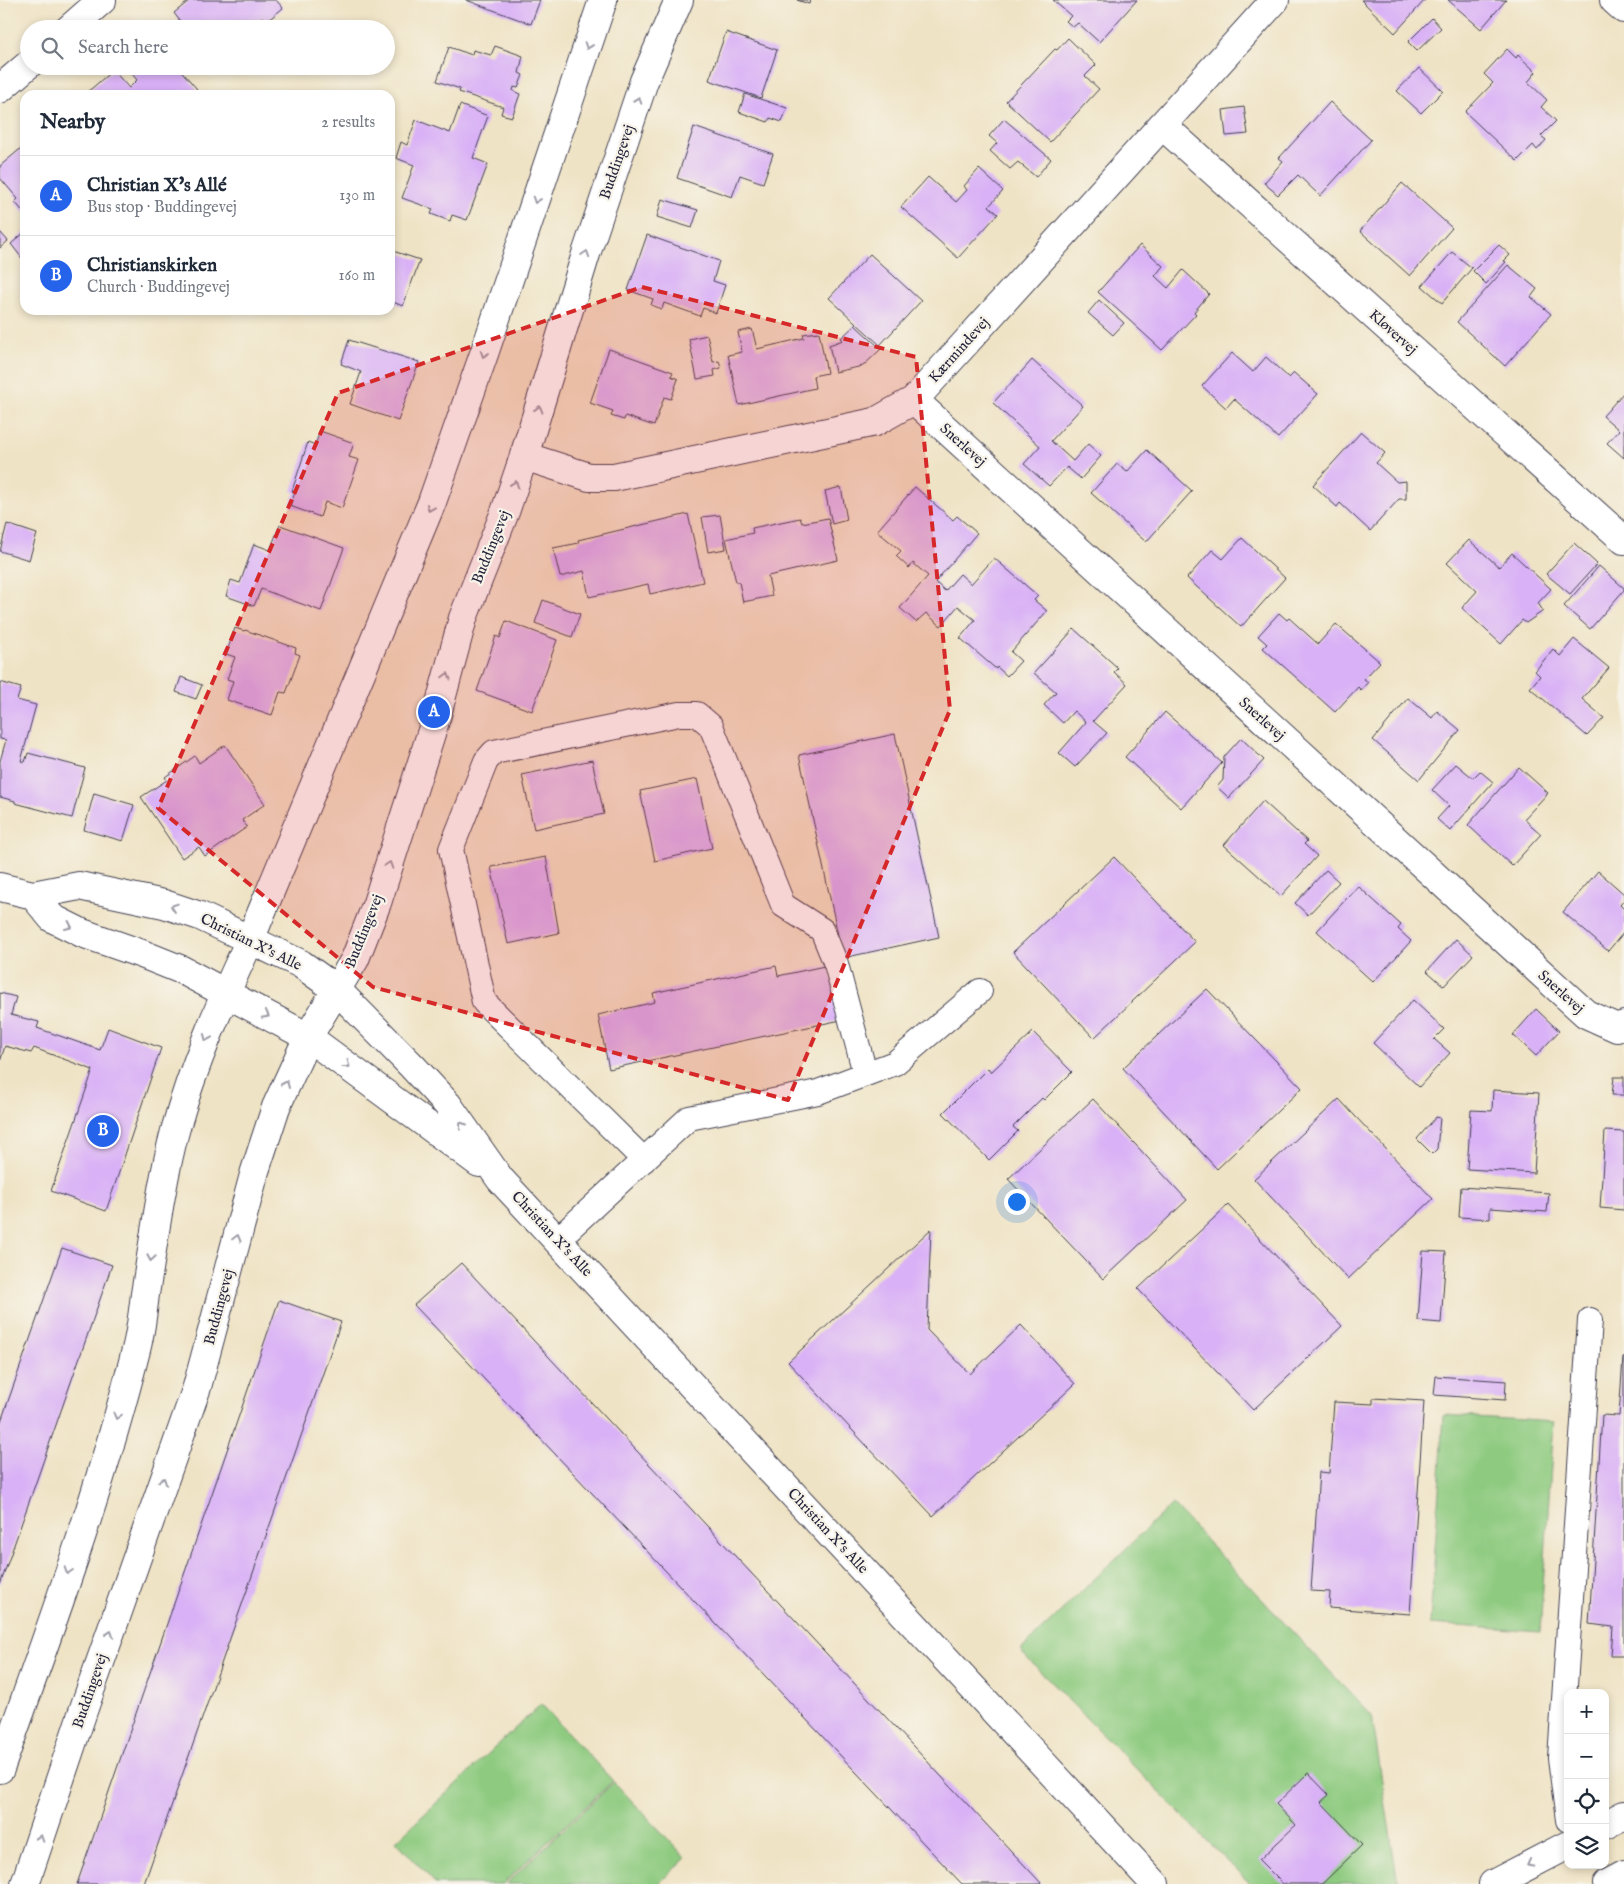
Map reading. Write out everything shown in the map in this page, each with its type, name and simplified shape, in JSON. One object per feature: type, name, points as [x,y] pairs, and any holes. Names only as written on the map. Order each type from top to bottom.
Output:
[{"type":"street","points":[[79,20],[102,0]]},
{"type":"street","points":[[0,1770],[103,1468],[137,1344],[159,1209],[175,1131],[199,1059],[432,502],[492,332],[603,0]]},
{"type":"street","name":"Buddingevej","points":[[25,1884],[89,1693],[197,1387],[255,1171],[276,1107],[308,1037],[355,959],[377,903],[436,718],[462,618],[505,512],[524,456],[586,254],[641,90],[679,0]]},
{"type":"street","name":"Kærmindevej","points":[[524,456],[588,477],[614,477],[875,422],[914,400],[1275,0]]},
{"type":"street","points":[[1614,0],[1624,9]]},
{"type":"street","points":[[0,88],[20,71]]},
{"type":"street","name":"Kløvervej","points":[[1162,125],[1624,540]]},
{"type":"street","name":"Snerlevej","points":[[914,400],[1586,1014],[1620,1026]]},
{"type":"street","name":"Christian X's Alle","points":[[0,887],[33,895],[79,886],[164,904],[200,916],[301,964],[337,990],[448,1105],[500,1179],[1155,1884]]},
{"type":"street","name":"Christian X's Alle","points":[[33,895],[52,918],[82,932],[182,970],[308,1037],[500,1179]]},
{"type":"street","points":[[1607,1824],[1624,1815]]},
{"type":"street","points":[[1493,1884],[1564,1847]]},
{"type":"street","points":[[1607,1884],[1624,1875]]},
{"type":"lane","points":[[644,1160],[484,1002],[451,849],[486,761],[494,752],[679,714],[697,714],[711,726],[783,905],[822,930],[836,964],[865,1073]]},
{"type":"lane","points":[[558,1240],[690,1118],[818,1092],[895,1062],[980,991]]},
{"type":"lane","points":[[1564,1789],[1560,1758],[1590,1320]]},
{"type":"highlighted area","points":[[642,287],[916,357],[950,710],[788,1100],[373,987],[158,808],[338,393]]},
{"type":"green space","points":[[1444,1415],[1554,1422],[1540,1632],[1430,1624]]},
{"type":"green space","points":[[1172,1504],[1372,1716],[1398,1884],[1250,1884],[1020,1651]]},
{"type":"green space","points":[[541,1704],[613,1781],[503,1884],[436,1884],[396,1841]]},
{"type":"green space","points":[[614,1782],[686,1858],[658,1884],[506,1884]]},
{"type":"building","points":[[190,0],[276,0],[283,8],[268,20],[264,20],[262,17],[258,20],[179,20],[174,13]]},
{"type":"building","points":[[466,0],[540,0],[531,24]]},
{"type":"building","points":[[797,0],[810,0],[809,4]]},
{"type":"building","points":[[1053,0],[1137,0],[1099,42],[1078,23],[1073,27],[1066,21],[1071,16]]},
{"type":"building","points":[[1361,0],[1425,0],[1395,33]]},
{"type":"building","points":[[1448,0],[1506,0],[1481,29]]},
{"type":"building","points":[[1432,18],[1441,28],[1417,51],[1408,42]]},
{"type":"building","points":[[726,32],[777,50],[761,98],[709,80]]},
{"type":"building","points":[[1068,38],[1096,65],[1085,76],[1099,89],[1050,142],[1006,101],[1055,49],[1057,50]]},
{"type":"building","points":[[495,46],[523,56],[519,73],[523,75],[518,88],[514,87],[513,91],[520,94],[512,117],[501,114],[503,107],[459,92],[460,89],[437,81],[449,47],[472,55],[473,50],[491,55]]},
{"type":"building","points":[[1507,49],[1516,58],[1518,55],[1536,72],[1528,82],[1547,100],[1541,107],[1556,121],[1541,136],[1546,140],[1537,150],[1533,145],[1517,161],[1465,112],[1493,83],[1484,74]]},
{"type":"building","points":[[1419,68],[1443,91],[1421,113],[1397,91]]},
{"type":"building","points":[[107,75],[117,75],[129,88],[137,80],[133,75],[185,75],[197,89],[90,90]]},
{"type":"building","points":[[745,94],[787,108],[782,122],[770,118],[768,122],[739,112]]},
{"type":"building","points":[[1330,102],[1371,140],[1320,196],[1298,175],[1278,195],[1264,183],[1283,161],[1279,158]]},
{"type":"building","points":[[460,105],[488,116],[473,158],[488,164],[467,220],[452,215],[450,221],[431,214],[433,209],[402,198],[414,165],[396,158],[401,142],[407,145],[416,120],[450,133]]},
{"type":"building","points":[[1244,107],[1248,134],[1226,136],[1223,110]]},
{"type":"building","points":[[1004,119],[1051,159],[1036,177],[1018,162],[1010,169],[990,151],[997,143],[989,136]]},
{"type":"building","points":[[694,127],[773,154],[763,183],[740,175],[732,197],[677,178]]},
{"type":"building","points":[[20,149],[20,208],[15,202],[18,199],[0,178],[0,166]]},
{"type":"building","points":[[979,169],[1003,191],[989,206],[998,214],[958,258],[901,207],[928,177],[956,202],[967,190],[964,186]]},
{"type":"building","points":[[1402,183],[1452,228],[1410,276],[1360,231]]},
{"type":"building","points":[[662,199],[698,210],[692,228],[657,217]]},
{"type":"building","points":[[0,232],[8,241],[0,248]]},
{"type":"building","points":[[647,235],[719,261],[713,281],[725,285],[716,313],[703,308],[700,316],[664,303],[662,309],[651,305],[653,299],[628,290]]},
{"type":"building","points":[[20,236],[20,256],[11,244]]},
{"type":"building","points":[[1140,245],[1163,266],[1155,276],[1168,288],[1183,270],[1209,294],[1194,312],[1196,314],[1162,350],[1098,292]]},
{"type":"building","points":[[1499,245],[1510,255],[1486,284],[1473,271]]},
{"type":"building","points":[[395,252],[420,260],[403,306],[395,303]]},
{"type":"building","points":[[1452,252],[1472,268],[1442,303],[1422,286]]},
{"type":"building","points":[[870,254],[921,301],[880,345],[829,298]]},
{"type":"building","points":[[1508,265],[1537,289],[1531,297],[1551,314],[1505,366],[1457,322]]},
{"type":"building","points":[[1099,300],[1124,323],[1113,335],[1088,313]]},
{"type":"building","points":[[855,325],[881,349],[863,366],[835,372],[829,345],[843,340],[841,338]]},
{"type":"building","points":[[752,329],[757,349],[804,338],[803,334],[819,332],[827,373],[813,376],[815,388],[739,405],[728,355],[742,352],[738,332]]},
{"type":"building","points":[[707,335],[713,362],[719,361],[721,368],[714,370],[715,376],[697,379],[689,339]]},
{"type":"building","points":[[349,340],[419,362],[398,421],[350,404],[361,372],[341,364]]},
{"type":"building","points":[[609,349],[673,372],[671,376],[678,379],[671,399],[664,397],[654,426],[625,416],[624,420],[611,416],[613,411],[590,403]]},
{"type":"building","points":[[1232,353],[1253,372],[1266,357],[1289,378],[1294,373],[1318,394],[1278,438],[1234,399],[1226,408],[1202,386]]},
{"type":"building","points":[[1032,360],[1083,406],[1051,441],[1073,461],[1088,444],[1101,456],[1081,479],[1067,467],[1049,486],[1024,464],[1040,446],[993,403]]},
{"type":"building","points":[[1624,392],[1624,458],[1607,443],[1619,430],[1603,416]]},
{"type":"building","points":[[320,431],[354,443],[349,457],[359,460],[342,508],[325,502],[320,517],[290,506],[295,492],[292,491],[308,442],[315,445]]},
{"type":"building","points":[[1361,432],[1385,453],[1376,463],[1397,482],[1406,481],[1406,499],[1399,499],[1370,531],[1340,503],[1337,507],[1313,485]]},
{"type":"building","points":[[1147,450],[1192,491],[1146,542],[1091,493],[1117,464],[1127,472]]},
{"type":"building","points":[[841,487],[847,520],[832,524],[825,491]]},
{"type":"building","points":[[915,487],[953,520],[957,516],[977,533],[935,582],[945,591],[960,574],[971,584],[994,558],[1038,596],[1034,600],[1047,611],[1011,652],[1021,661],[1007,676],[960,638],[975,620],[958,606],[941,626],[926,613],[916,622],[900,608],[928,576],[913,563],[909,568],[896,556],[901,551],[877,531]]},
{"type":"building","points":[[688,514],[703,582],[650,594],[648,584],[589,597],[584,571],[560,577],[553,548],[579,543],[578,540]]},
{"type":"building","points":[[720,515],[726,549],[708,552],[702,517]]},
{"type":"building","points":[[800,518],[802,523],[828,518],[838,560],[768,576],[772,596],[743,602],[739,582],[736,582],[726,539],[753,533],[752,528]]},
{"type":"building","points":[[7,524],[37,534],[29,560],[0,551]]},
{"type":"building","points":[[280,525],[344,548],[321,611],[261,589],[254,606],[226,596],[231,580],[240,583],[254,544],[270,550]]},
{"type":"building","points":[[1242,538],[1285,578],[1241,627],[1187,578],[1212,550],[1223,559]]},
{"type":"building","points":[[1469,540],[1499,567],[1512,553],[1551,589],[1538,603],[1543,611],[1526,623],[1522,620],[1501,644],[1462,608],[1477,591],[1447,563]]},
{"type":"building","points":[[1574,543],[1597,564],[1570,594],[1546,574]]},
{"type":"building","points":[[1599,566],[1624,590],[1590,629],[1564,606]]},
{"type":"building","points":[[543,600],[580,614],[572,637],[535,623]]},
{"type":"building","points":[[1279,613],[1287,620],[1289,618],[1318,644],[1336,624],[1380,662],[1364,679],[1368,682],[1361,690],[1358,687],[1335,712],[1263,648],[1267,644],[1258,636]]},
{"type":"building","points":[[506,621],[557,640],[532,711],[477,691],[496,636],[500,638]]},
{"type":"building","points":[[235,628],[296,648],[295,653],[300,655],[286,693],[280,692],[272,715],[227,700],[233,681],[227,679],[235,657],[226,654]]},
{"type":"building","points":[[1074,629],[1118,668],[1114,672],[1127,684],[1093,721],[1107,733],[1075,767],[1059,753],[1086,722],[1074,711],[1063,723],[1044,705],[1056,692],[1034,673]]},
{"type":"building","points":[[1574,639],[1609,668],[1582,699],[1604,718],[1587,736],[1530,688],[1540,676],[1535,671],[1553,649],[1560,656]]},
{"type":"building","points":[[181,677],[202,685],[196,699],[176,692]]},
{"type":"building","points":[[0,682],[21,688],[17,700],[36,705],[21,761],[25,762],[28,753],[85,768],[72,818],[15,803],[15,801],[0,797],[0,761],[6,740],[0,739]]},
{"type":"building","points":[[1408,698],[1432,718],[1437,711],[1460,730],[1419,780],[1373,740]]},
{"type":"building","points":[[1165,712],[1222,763],[1181,808],[1125,757]]},
{"type":"building","points":[[895,734],[939,937],[843,958],[799,755]]},
{"type":"building","points":[[1241,738],[1264,760],[1229,798],[1217,787],[1223,780],[1224,757]]},
{"type":"building","points":[[225,745],[265,804],[242,820],[247,827],[205,856],[199,847],[182,858],[141,797],[167,780],[165,777],[195,756],[199,763]]},
{"type":"building","points":[[592,760],[604,814],[534,829],[522,775]]},
{"type":"building","points":[[1456,764],[1473,778],[1480,771],[1493,782],[1450,831],[1437,819],[1449,806],[1432,790]]},
{"type":"building","points":[[1519,767],[1548,793],[1524,819],[1541,834],[1512,866],[1468,825]]},
{"type":"building","points":[[697,779],[712,848],[655,861],[640,791]]},
{"type":"building","points":[[94,793],[134,805],[123,841],[84,830]]},
{"type":"building","points":[[1263,801],[1307,841],[1304,844],[1317,856],[1281,896],[1224,845]]},
{"type":"building","points":[[546,857],[559,933],[508,944],[491,867]]},
{"type":"building","points":[[1114,857],[1195,942],[1094,1038],[1013,952]]},
{"type":"building","points":[[1326,870],[1339,882],[1308,915],[1295,903]]},
{"type":"building","points":[[1598,871],[1624,894],[1624,900],[1620,905],[1624,909],[1624,932],[1608,951],[1563,912]]},
{"type":"building","points":[[1358,886],[1401,925],[1398,929],[1411,941],[1373,982],[1317,931]]},
{"type":"building","points":[[1456,939],[1473,955],[1444,986],[1427,971]]},
{"type":"building","points":[[829,965],[841,1020],[609,1069],[598,1015],[655,1002],[653,993],[776,966],[778,976]]},
{"type":"building","points":[[1207,989],[1302,1088],[1217,1169],[1123,1068]]},
{"type":"building","points":[[0,993],[16,997],[11,1015],[39,1022],[37,1028],[100,1050],[108,1028],[161,1048],[106,1211],[51,1191],[93,1070],[34,1048],[31,1053],[5,1046],[0,1062]]},
{"type":"building","points":[[1413,1000],[1444,1029],[1434,1039],[1450,1053],[1419,1087],[1373,1043]]},
{"type":"building","points":[[1536,1009],[1559,1031],[1536,1056],[1513,1035]]},
{"type":"building","points":[[1033,1032],[1072,1072],[1013,1127],[1018,1131],[989,1160],[943,1113],[988,1068],[991,1072]]},
{"type":"building","points":[[1614,1077],[1624,1077],[1624,1095],[1612,1095]]},
{"type":"building","points":[[1493,1090],[1539,1093],[1534,1173],[1467,1169],[1471,1110],[1492,1111]]},
{"type":"building","points":[[1093,1099],[1187,1200],[1103,1279],[1008,1179]]},
{"type":"building","points":[[1339,1099],[1433,1199],[1348,1279],[1254,1179]]},
{"type":"building","points":[[1436,1117],[1440,1118],[1437,1149],[1432,1154],[1417,1139]]},
{"type":"building","points":[[1605,1131],[1624,1132],[1624,1210],[1600,1208]]},
{"type":"building","points":[[1461,1187],[1549,1193],[1547,1212],[1490,1208],[1490,1219],[1459,1217]]},
{"type":"building","points":[[1228,1205],[1342,1326],[1253,1410],[1138,1289]]},
{"type":"building","points":[[931,1229],[927,1330],[970,1374],[1021,1325],[1075,1384],[933,1516],[788,1362]]},
{"type":"building","points":[[62,1248],[112,1265],[0,1585],[0,1424]]},
{"type":"building","points":[[1423,1251],[1446,1252],[1441,1323],[1418,1321]]},
{"type":"building","points":[[461,1263],[1042,1884],[962,1884],[414,1305]]},
{"type":"building","points":[[279,1300],[341,1322],[144,1884],[77,1884]]},
{"type":"building","points":[[1623,1357],[1624,1656],[1611,1656],[1613,1627],[1589,1624],[1602,1415],[1619,1416]]},
{"type":"building","points":[[1436,1376],[1506,1381],[1505,1400],[1434,1395]]},
{"type":"building","points":[[1373,1398],[1424,1401],[1410,1614],[1329,1608],[1330,1592],[1311,1591],[1319,1472],[1329,1473],[1334,1402],[1373,1404]]},
{"type":"building","points":[[1308,1773],[1329,1795],[1321,1802],[1362,1845],[1322,1884],[1283,1884],[1259,1860],[1296,1825],[1276,1804]]},
{"type":"place","name":"Christian X's Allé","points":[[434,712]]},
{"type":"place","name":"Christianskirken","points":[[103,1131]]}]
